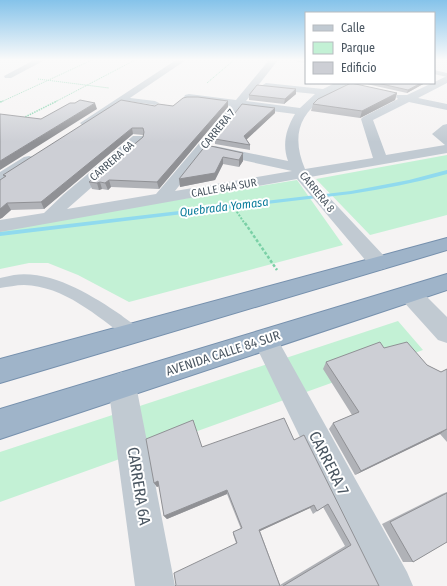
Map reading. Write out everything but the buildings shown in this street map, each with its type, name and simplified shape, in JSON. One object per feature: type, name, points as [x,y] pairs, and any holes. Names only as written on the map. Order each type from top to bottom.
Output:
[{"type":"highway","points":[[0,371],[447,244]]},
{"type":"highway","name":"AVENIDA CALLE 84 SUR","points":[[0,424],[447,282]]},
{"type":"street","points":[[76,129],[138,87]]},
{"type":"street","name":"CARRERA 7","points":[[161,198],[253,87]]},
{"type":"street","points":[[277,87],[322,92]]},
{"type":"street","name":"CARRERA 8","points":[[332,87],[322,92],[302,112],[293,127],[290,144],[302,175],[379,263]]},
{"type":"street","points":[[381,161],[367,119],[429,87]]},
{"type":"street","points":[[392,95],[447,107]]},
{"type":"street","points":[[189,97],[302,112]]},
{"type":"street","points":[[447,128],[438,134],[447,142]]},
{"type":"street","name":"CARRERA 6A","points":[[51,216],[70,197],[138,139]]},
{"type":"street","points":[[204,147],[302,175]]},
{"type":"street","name":"CALLE 84A SUR","points":[[0,226],[447,149]]},
{"type":"street","points":[[0,179],[38,154]]},
{"type":"street","points":[[410,294],[447,332]]},
{"type":"street","name":"CARRERA 7","points":[[265,340],[393,586]]},
{"type":"street","name":"CARRERA 6A","points":[[122,385],[155,586]]},
{"type":"lane","points":[[122,99],[155,103]]},
{"type":"lane","points":[[0,284],[26,280],[51,285],[72,292],[133,333]]},
{"type":"path","points":[[0,102],[32,87]]},
{"type":"path","points":[[22,118],[82,87]]},
{"type":"path","points":[[109,87],[134,90]]},
{"type":"path","points":[[229,200],[290,288]]},
{"type":"green space","points":[[447,155],[447,215],[370,235],[316,179]]},
{"type":"green space","points":[[297,180],[343,245],[129,302],[78,275],[48,263],[29,263],[0,269],[0,229]]},
{"type":"green space","points":[[398,321],[423,350],[0,502],[0,452]]},
{"type":"waterway","name":"Quebrada Yomasa","points":[[0,234],[351,192],[390,186],[428,178],[447,172]]}]
